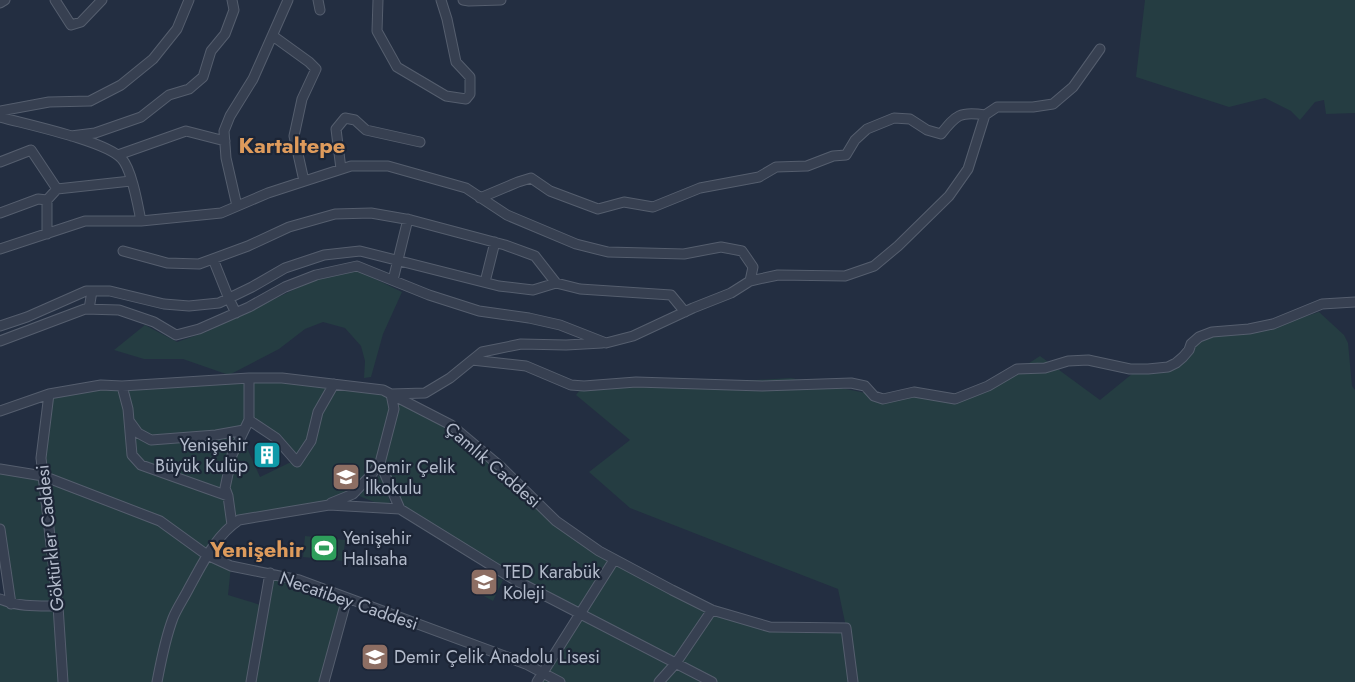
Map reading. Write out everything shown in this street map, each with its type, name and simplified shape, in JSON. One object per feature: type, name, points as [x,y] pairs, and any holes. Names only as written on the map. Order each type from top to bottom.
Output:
[{"type":"street","points":[[0,3],[5,0]]},
{"type":"street","points":[[54,0],[71,24],[81,22],[102,0]]},
{"type":"street","points":[[0,111],[49,102],[90,101],[121,85],[152,59],[177,29],[188,0]]},
{"type":"street","points":[[71,136],[95,133],[141,118],[169,95],[189,89],[203,77],[211,51],[225,34],[234,10],[232,0]]},
{"type":"street","points":[[237,206],[226,158],[224,131],[230,116],[253,79],[288,0]]},
{"type":"street","points":[[318,0],[320,10]]},
{"type":"street","points":[[378,0],[378,31],[397,67],[446,96],[466,99],[470,94],[470,77],[456,62],[441,0]]},
{"type":"street","points":[[463,0],[501,0]]},
{"type":"street","points":[[273,36],[316,69],[302,99],[294,136],[304,181]]},
{"type":"street","points":[[329,505],[353,494],[372,475],[380,463],[394,408],[391,394],[425,394],[450,378],[482,352],[521,344],[566,345],[606,343],[634,336],[731,293],[750,281],[778,275],[845,276],[874,266],[898,246],[949,196],[968,169],[985,115],[998,107],[1033,107],[1053,104],[1073,87],[1100,49]]},
{"type":"street","points":[[480,198],[531,178],[550,191],[598,209],[624,202],[653,207],[700,188],[758,177],[776,167],[807,166],[833,156],[846,154],[855,140],[867,129],[894,118],[910,119],[927,130],[941,134],[954,118],[970,112],[985,115]]},
{"type":"street","points":[[0,117],[71,136],[110,149],[123,159],[131,181],[141,221]]},
{"type":"street","points":[[341,169],[336,129],[345,118],[355,120],[366,130],[420,142]]},
{"type":"street","points":[[118,155],[186,130],[225,141]]},
{"type":"street","points":[[0,162],[31,150],[57,189]]},
{"type":"street","points":[[0,249],[85,221],[141,221],[222,213],[268,193],[351,166],[388,166],[466,188],[507,215],[576,244],[608,252],[684,254],[721,246],[742,251],[753,267],[750,281]]},
{"type":"street","points":[[47,234],[47,200],[57,189],[131,181]]},
{"type":"street","points":[[0,213],[38,200],[47,200]]},
{"type":"street","points":[[123,251],[167,263],[199,264],[248,246],[289,227],[335,214],[371,213],[408,220],[495,242],[535,256],[556,283]]},
{"type":"street","points":[[393,280],[408,220]]},
{"type":"street","points":[[485,282],[495,242]]},
{"type":"street","points":[[0,326],[27,317],[86,291],[110,291],[164,304],[189,306],[219,303],[285,268],[324,255],[360,251],[499,286],[533,290],[556,283],[580,289],[671,295],[685,312]]},
{"type":"street","points":[[213,259],[228,299],[236,313]]},
{"type":"street","points":[[0,341],[88,309],[119,310],[154,322],[176,335],[199,329],[316,275],[358,266],[479,311],[529,318],[560,325],[606,343]]},
{"type":"street","points":[[88,309],[92,291]]},
{"type":"street","points":[[472,360],[526,366],[571,385],[584,386],[636,382],[762,386],[851,383],[865,386],[874,396],[883,400],[914,392],[955,399],[988,386],[1016,370],[1045,368],[1068,361],[1088,360],[1130,369],[1168,367],[1183,357],[1191,344],[1199,336],[1212,332],[1249,329],[1273,324],[1322,304],[1355,302]]},
{"type":"street","points":[[232,525],[225,488],[232,455],[249,420],[249,378]]},
{"type":"street","name":"Çamlık Caddesi","points":[[0,411],[49,394],[101,385],[122,386],[249,378],[282,378],[383,390],[451,425],[501,468],[556,521],[614,560],[712,610],[770,627],[846,628],[853,682]]},
{"type":"street","points":[[249,420],[276,438],[297,462],[311,441],[318,412],[334,384]]},
{"type":"street","points":[[122,386],[130,422],[138,433],[151,440],[216,435],[244,430]]},
{"type":"street","name":"Göktürkler Caddesi","points":[[49,394],[41,458],[58,606],[63,682]]},
{"type":"street","points":[[128,409],[132,454],[141,466],[228,496]]},
{"type":"street","points":[[380,463],[400,510]]},
{"type":"street","name":"Necatibey Caddesi","points":[[0,468],[43,476],[160,521],[207,554],[231,566],[299,580],[526,664],[560,682]]},
{"type":"street","points":[[157,682],[162,655],[173,618],[207,554],[217,540],[239,520],[329,505],[400,510],[515,580],[712,682]]},
{"type":"street","points":[[0,529],[11,604]]},
{"type":"street","points":[[537,682],[614,560]]},
{"type":"street","points":[[251,682],[270,573]]},
{"type":"street","points":[[324,682],[347,598]]},
{"type":"street","points":[[0,599],[11,604],[27,606],[58,606]]},
{"type":"street","points":[[659,682],[676,663],[712,610]]},
{"type":"green space","points":[[1145,0],[1355,0],[1355,113],[1326,114],[1324,100],[1315,102],[1300,120],[1291,111],[1265,98],[1229,107],[1136,77]]},
{"type":"green space","points":[[349,270],[361,272],[402,292],[383,334],[371,377],[364,378],[365,361],[361,346],[345,328],[323,322],[305,329],[279,349],[229,375],[183,359],[144,359],[114,350],[145,325],[177,342],[206,332],[316,279]]},
{"type":"green space","points":[[1319,312],[1344,335],[1348,343],[1352,386],[1355,390],[1355,682],[537,682],[579,613],[400,509],[380,463],[353,494],[329,505],[239,520],[207,554],[231,566],[228,595],[264,606],[270,573],[347,598],[324,682],[0,682],[0,599],[11,603],[0,529],[0,469],[43,476],[49,394],[101,385],[249,378],[383,390],[451,425],[556,521],[599,551],[712,610],[770,627],[846,627],[838,589],[630,508],[589,472],[630,440],[576,395],[580,390],[791,378],[891,398],[923,393],[954,394],[989,389],[1040,356],[1100,400],[1143,365],[1166,371],[1186,357],[1206,335],[1279,325]],"holes":[[[249,420],[296,462],[289,463],[260,477],[243,439]]]},
{"type":"green space","points":[[378,476],[383,478],[390,502],[387,506],[359,496]]},
{"type":"green space","name":"Yenişehir Halısaha","points":[[305,536],[345,540],[343,561],[303,557]]},
{"type":"green space","points":[[480,569],[491,574],[481,595],[470,590]]},
{"type":"green space","points":[[492,575],[503,580],[493,601],[482,595]]},
{"type":"place","name":"Yenişehir Büyük Kulüp","points":[[267,455]]},
{"type":"place","name":"Demir Çelik İlkokulu","points":[[346,477]]},
{"type":"place","name":"Yenişehir Halısaha","points":[[324,548]]},
{"type":"place","name":"TED Karabük Koleji","points":[[484,582]]},
{"type":"place","name":"Demir Çelik Anadolu Lisesi","points":[[375,657]]},
{"type":"district","name":"Kartaltepe","points":[[292,145]]},
{"type":"district","name":"Yenişehir","points":[[257,549]]}]
